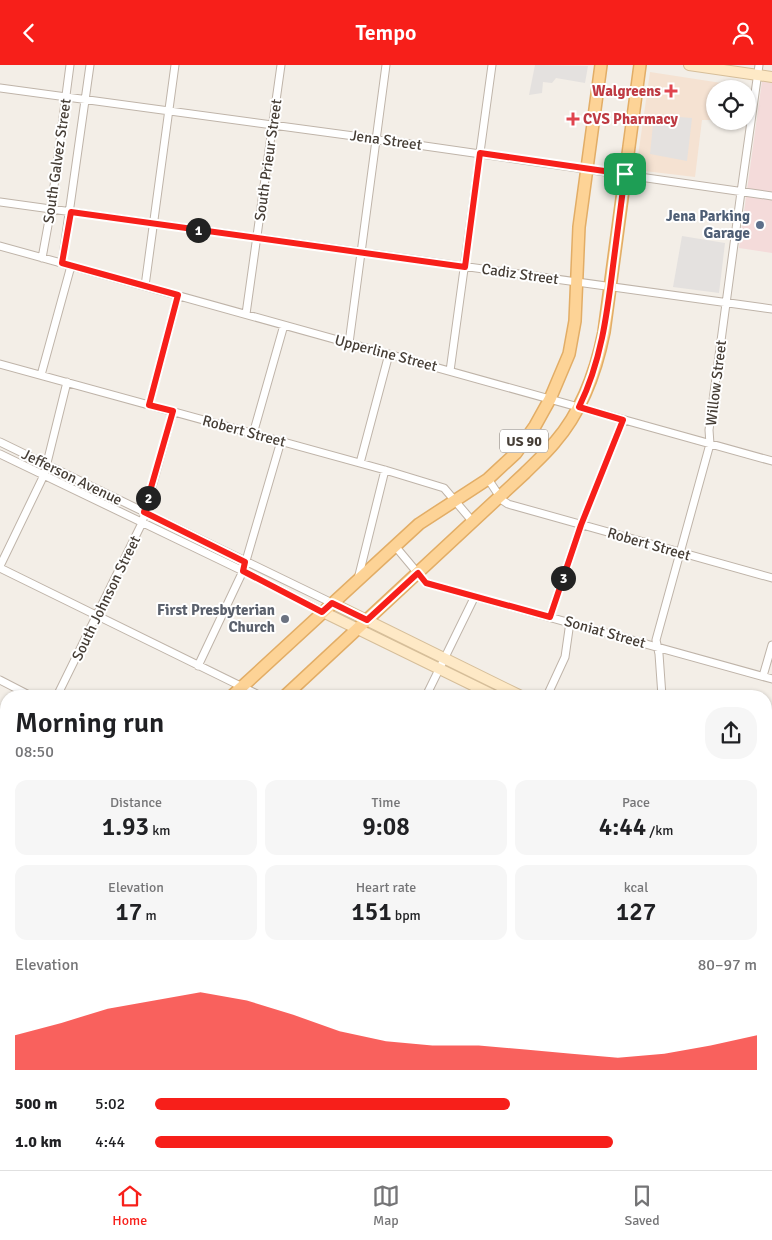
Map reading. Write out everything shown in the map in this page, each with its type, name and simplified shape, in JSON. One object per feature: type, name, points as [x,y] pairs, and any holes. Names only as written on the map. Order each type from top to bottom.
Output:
[{"type":"main road","name":"US 90","points":[[239,690],[419,524],[488,479],[516,453],[535,426],[550,399],[568,355],[575,321],[578,227],[601,65]]},
{"type":"main road","name":"US 90","points":[[291,690],[500,497],[556,442],[579,407],[589,386],[600,349],[640,65]]},
{"type":"street","name":"South Galvez Street","points":[[42,258],[51,209],[70,65]]},
{"type":"street","name":"South Galvez Street","points":[[62,263],[71,212],[90,65]]},
{"type":"street","points":[[145,287],[175,65]]},
{"type":"street","name":"South Prieur Street","points":[[246,314],[281,65]]},
{"type":"street","points":[[349,343],[386,65]]},
{"type":"street","points":[[450,371],[492,65]]},
{"type":"street","points":[[689,65],[759,70],[772,77]]},
{"type":"street","name":"Willow Street","points":[[662,690],[656,640],[710,444],[710,429],[740,192],[759,70]]},
{"type":"street","name":"Jena Street","points":[[0,88],[480,153],[772,196]]},
{"type":"street","name":"Cadiz Street","points":[[0,202],[256,239],[577,281],[772,309]]},
{"type":"street","name":"Upperline Street","points":[[0,246],[772,461]]},
{"type":"street","points":[[41,375],[71,266]]},
{"type":"street","points":[[149,405],[178,295]]},
{"type":"street","points":[[253,433],[284,325]]},
{"type":"street","points":[[360,463],[389,354]]},
{"type":"street","name":"Robert Street","points":[[0,363],[444,488],[473,522]]},
{"type":"street","points":[[67,382],[44,475],[0,567],[97,617],[248,690]]},
{"type":"street","name":"South Johnson Street","points":[[61,690],[142,523],[173,411]]},
{"type":"street","points":[[550,617],[581,525],[623,420]]},
{"type":"street","points":[[198,666],[243,571],[281,441]]},
{"type":"street","name":"Jefferson Avenue","points":[[0,442],[509,690]]},
{"type":"street","name":"Jefferson Avenue","points":[[0,454],[243,571],[322,612],[483,690]]},
{"type":"street","points":[[358,579],[385,470]]},
{"type":"street","points":[[488,479],[500,497]]},
{"type":"street","name":"Robert Street","points":[[500,497],[508,504],[772,578]]},
{"type":"street","name":"Soniat Street","points":[[394,546],[426,583],[772,679]]},
{"type":"street","points":[[429,690],[475,596]]},
{"type":"street","points":[[550,690],[565,657],[570,622]]},
{"type":"street","points":[[763,676],[772,645]]},
{"type":"street","points":[[0,681],[19,690]]},
{"type":"shaded area","points":[[535,65],[588,66],[585,83],[556,78],[552,83],[543,82],[542,93],[529,95]]},
{"type":"shaded area","points":[[650,72],[706,81],[706,120],[702,120],[695,177],[636,170]]},
{"type":"shaded area","points":[[762,81],[772,82],[772,253],[739,248]]},
{"type":"shaded area","points":[[654,115],[692,118],[687,161],[650,154]]},
{"type":"shaded area","points":[[682,236],[725,243],[719,293],[673,287]]},
{"type":"place","name":"Walgreens","points":[[671,91]]},
{"type":"place","name":"CVS Pharmacy","points":[[573,119]]},
{"type":"place","name":"Jena Parking Garage","points":[[760,225]]},
{"type":"place","name":"First Presbyterian Church","points":[[285,619]]},
{"type":"route","points":[[480,153],[625,174],[604,332],[595,370],[579,407],[623,420],[581,525],[550,617],[426,583],[418,573],[367,620],[332,603],[322,612],[243,571],[245,562],[144,512],[173,411],[149,405],[178,295],[62,263],[71,212],[465,267],[480,153]]}]
